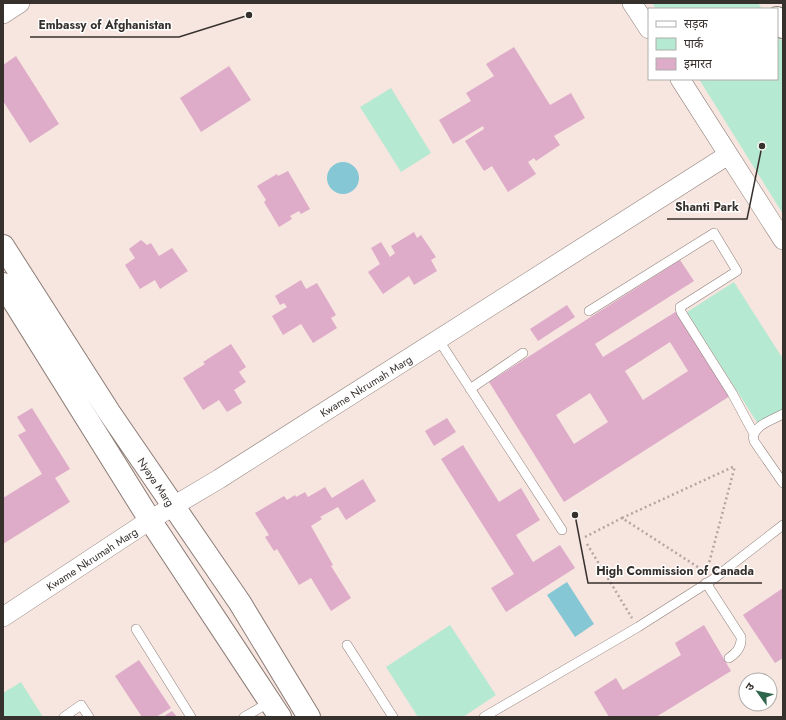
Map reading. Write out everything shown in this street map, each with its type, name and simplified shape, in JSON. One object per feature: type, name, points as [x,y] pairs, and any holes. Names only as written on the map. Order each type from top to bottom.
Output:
[{"type":"street","points":[[3,14],[20,3]]},
{"type":"street","points":[[632,3],[648,27]]},
{"type":"street","points":[[681,80],[783,240]]},
{"type":"street","name":"Kwame Nkrumah Marg","points":[[3,617],[150,520],[174,507],[728,155]]},
{"type":"street","name":"Nyaya Marg","points":[[3,246],[109,412],[240,603],[309,717]]},
{"type":"street","points":[[3,284],[150,520],[275,710]]},
{"type":"lane","points":[[590,311],[714,233],[737,271],[680,307],[680,309],[732,392],[753,432],[754,441],[783,483]]},
{"type":"lane","points":[[438,339],[562,530]]},
{"type":"lane","points":[[470,389],[523,353]]},
{"type":"lane","points":[[753,432],[783,414]]},
{"type":"lane","points":[[484,717],[638,627],[706,584],[783,525]]},
{"type":"lane","points":[[706,584],[741,636],[742,641],[738,652],[729,658]]},
{"type":"lane","points":[[136,629],[191,717]]},
{"type":"lane","points":[[347,645],[392,717]]},
{"type":"lane","points":[[64,717],[81,706],[89,717]]},
{"type":"lane","points":[[244,717],[275,710]]},
{"type":"path","points":[[585,537],[622,518],[735,466],[707,573],[622,518]]},
{"type":"path","points":[[587,544],[638,627]]},
{"type":"green space","points":[[652,3],[758,3],[761,8],[655,8]]},
{"type":"green space","points":[[778,36],[783,43],[783,214],[700,80],[778,80]]},
{"type":"green space","points":[[391,88],[431,153],[401,172],[360,107]]},
{"type":"green space","points":[[734,282],[783,359],[783,409],[758,424],[687,312]]},
{"type":"green space","points":[[450,625],[496,695],[463,717],[418,717],[386,667]]},
{"type":"green space","points":[[21,682],[43,717],[3,717],[3,693]]},
{"type":"water","points":[[343,162],[352,165],[356,169],[359,178],[356,187],[352,191],[343,194],[334,191],[330,187],[327,178],[330,169],[334,165]]},
{"type":"water","points":[[567,582],[594,624],[575,637],[547,595]]},
{"type":"building","points":[[514,47],[550,105],[571,93],[585,118],[554,136],[560,145],[536,161],[534,158],[528,162],[536,174],[508,192],[492,166],[484,171],[465,141],[484,129],[483,126],[453,144],[439,120],[471,101],[466,93],[494,76],[486,64]]},
{"type":"building","points":[[16,56],[59,124],[30,143],[3,101],[3,65]]},
{"type":"building","points":[[229,66],[251,100],[201,132],[180,98]]},
{"type":"building","points":[[288,171],[310,209],[301,214],[299,211],[290,216],[292,219],[279,227],[264,202],[266,200],[257,186],[277,174],[278,176]]},
{"type":"building","points":[[414,232],[417,238],[421,235],[436,257],[431,260],[437,271],[414,285],[409,276],[383,294],[368,272],[380,264],[371,248],[381,242],[390,257],[395,253],[391,246]]},
{"type":"building","points":[[141,240],[147,245],[151,243],[159,256],[172,248],[188,271],[160,289],[155,280],[140,289],[125,265],[135,258],[129,249]]},
{"type":"building","points":[[680,260],[694,281],[595,344],[603,357],[677,311],[730,396],[564,502],[489,382]],"holes":[[[670,342],[688,371],[643,400],[625,371]],[[590,393],[608,422],[574,444],[556,415]]]},
{"type":"building","points":[[301,280],[306,289],[317,283],[336,315],[331,318],[337,328],[313,343],[301,324],[283,335],[272,316],[287,307],[284,303],[280,305],[275,296]]},
{"type":"building","points":[[567,305],[575,317],[538,341],[530,329]]},
{"type":"building","points":[[231,344],[246,367],[239,372],[246,382],[234,390],[242,403],[227,412],[219,400],[203,410],[183,378],[205,364],[203,362]]},
{"type":"building","points":[[32,408],[70,469],[55,478],[70,502],[3,544],[3,498],[42,474],[18,435],[26,431],[17,417]]},
{"type":"building","points":[[447,418],[456,432],[434,446],[425,431]]},
{"type":"building","points":[[463,445],[499,502],[521,488],[540,520],[516,535],[533,562],[560,545],[575,568],[506,612],[491,588],[514,574],[441,459]]},
{"type":"building","points":[[363,479],[376,501],[346,520],[338,507],[320,517],[322,519],[311,526],[333,565],[331,566],[351,598],[331,611],[311,578],[299,585],[277,549],[274,551],[265,537],[269,535],[255,513],[284,496],[287,500],[295,495],[296,497],[305,492],[308,497],[325,487],[332,498]]},
{"type":"building","points":[[783,588],[783,658],[775,663],[743,615]]},
{"type":"building","points":[[704,625],[731,671],[656,717],[609,717],[594,692],[616,678],[623,690],[681,655],[675,643]]},
{"type":"building","points":[[139,660],[171,708],[156,717],[142,717],[115,676]]},
{"type":"building","points":[[172,711],[177,717],[163,717]]},
{"type":"place","name":"Embassy of Afghanistan","points":[[249,15]]},
{"type":"place","name":"Shanti Park","points":[[762,146]]},
{"type":"place","name":"High Commission of Canada","points":[[575,515]]}]
